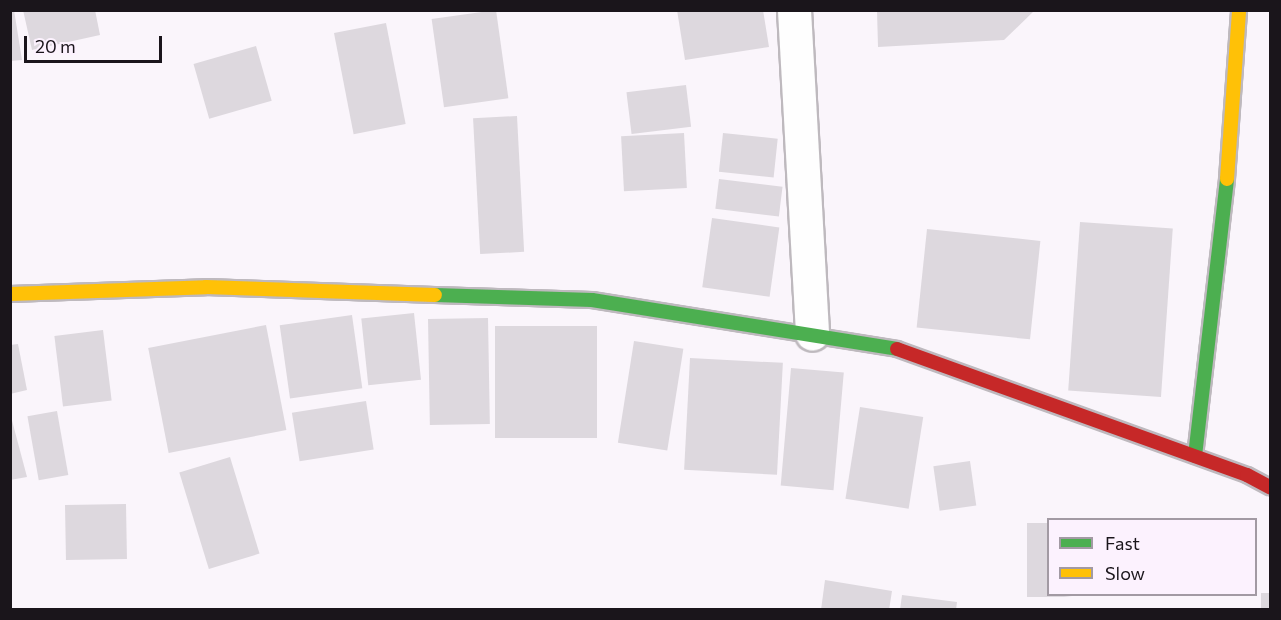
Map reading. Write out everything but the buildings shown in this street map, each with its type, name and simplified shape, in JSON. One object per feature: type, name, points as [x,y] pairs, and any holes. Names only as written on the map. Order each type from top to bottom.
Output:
[{"type":"main road","points":[[1195,456],[1228,169],[1239,10]]},
{"type":"main road","points":[[10,294],[206,287],[592,300],[884,344],[1195,456],[1270,487]]},
{"type":"street","points":[[794,10],[812,334]]},
{"type":"traffic: fast","points":[[1195,456],[1227,179]]},
{"type":"traffic: fast","points":[[435,295],[592,300],[897,349]]},
{"type":"traffic: slow","points":[[1227,179],[1239,10]]},
{"type":"traffic: slow","points":[[10,294],[206,287],[435,295]]},
{"type":"traffic: jam","points":[[897,349],[1247,475],[1270,487]]}]
